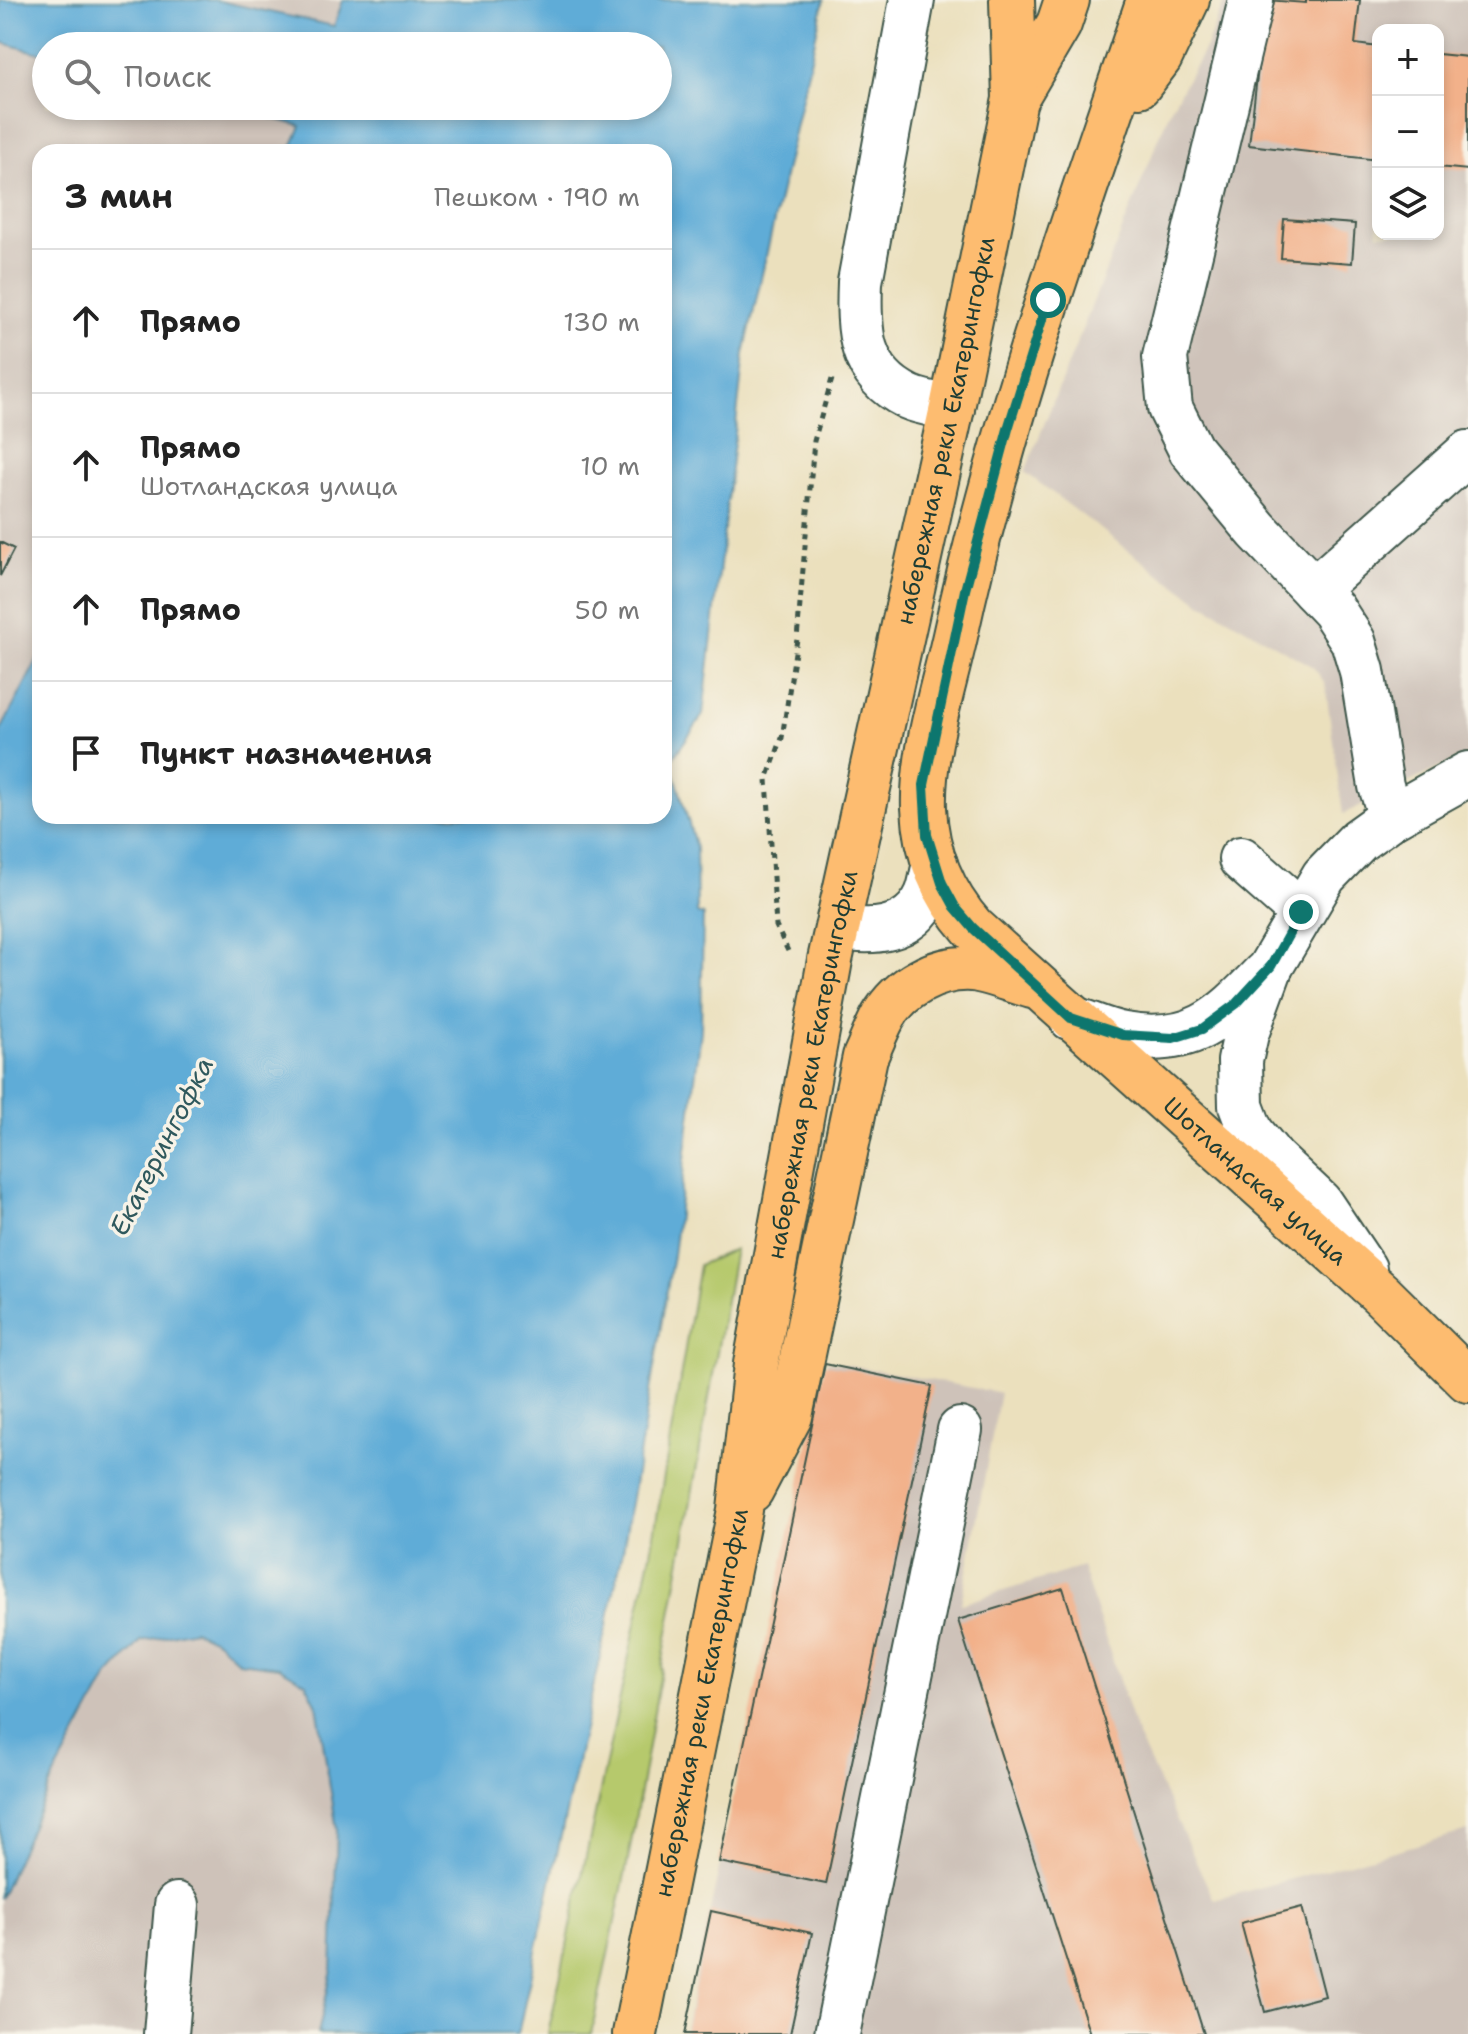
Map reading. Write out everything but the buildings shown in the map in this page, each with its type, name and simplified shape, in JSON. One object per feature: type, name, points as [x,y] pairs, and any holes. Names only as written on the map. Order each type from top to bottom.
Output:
[{"type":"main road","points":[[1012,0],[1015,99]]},
{"type":"main road","points":[[1015,99],[1059,24],[1067,0]]},
{"type":"main road","name":"Шотландская улица","points":[[1149,0],[1008,429],[965,590],[924,785],[927,835],[935,864],[955,907],[973,928],[1381,1294],[1468,1380]]},
{"type":"main road","points":[[1103,136],[1160,57],[1187,0]]},
{"type":"main road","name":"набережная реки Екатерингофки","points":[[635,2034],[740,1510],[756,1364],[838,927],[952,408],[1015,99]]},
{"type":"main road","points":[[740,1510],[790,1416],[865,1057],[884,1015],[907,989],[930,976],[954,969],[975,970],[1038,988]]},
{"type":"street","points":[[912,0],[860,282],[858,324],[867,359],[886,384],[911,398],[952,408]]},
{"type":"street","points":[[1251,0],[1165,357],[1170,408],[1191,450],[1257,530],[1333,610],[1353,641],[1362,671],[1381,786],[1391,817]]},
{"type":"street","points":[[1314,590],[1468,453]]},
{"type":"street","points":[[1381,1294],[1319,1202],[1273,1159],[1251,1132],[1241,1106],[1240,1061],[1246,1034],[1271,966],[1324,876],[1359,840],[1391,817],[1468,774]]},
{"type":"street","points":[[1241,859],[1301,912]]},
{"type":"street","points":[[838,927],[861,932],[887,930],[910,916],[926,897],[935,864]]},
{"type":"street","points":[[1071,1018],[1123,1035],[1173,1038],[1202,1029],[1236,1004],[1271,966]]},
{"type":"street","points":[[837,2034],[960,1430]]},
{"type":"street","points":[[166,2034],[177,1905]]},
{"type":"path","points":[[788,951],[776,926],[767,779],[782,738],[797,639],[814,441],[834,369],[858,324]]},
{"type":"shaded area","points":[[215,0],[343,0],[334,26]]},
{"type":"shaded area","points":[[1225,0],[1468,0],[1468,754],[1343,814],[1325,683],[1313,667],[1203,604],[1025,472],[1171,108],[1206,47]]},
{"type":"shaded area","points":[[0,42],[32,51],[32,120],[279,120],[301,126],[293,144],[32,144],[32,670],[0,732]]},
{"type":"shaded area","points":[[827,1361],[1000,1393],[961,1604],[1082,1567],[1136,1732],[1214,1900],[1468,1831],[1468,2034],[684,2034]]},
{"type":"shaded area","points":[[194,1630],[217,1641],[239,1662],[279,1667],[306,1683],[317,1705],[337,1830],[332,1970],[318,2034],[0,2034],[0,1898],[54,1776],[107,1678],[141,1641]]},
{"type":"green space","points":[[735,1249],[628,1860],[591,2034],[548,2034],[651,1553],[699,1265]]},
{"type":"water","points":[[0,0],[215,0],[334,26],[343,0],[824,0],[744,354],[703,715],[672,760],[672,144],[293,144],[301,126],[279,120],[672,120],[672,32],[32,32],[32,51],[0,42]]},
{"type":"water","name":"Екатерингофка","points":[[32,670],[32,824],[672,824],[672,764],[696,848],[697,913],[703,915],[701,1031],[673,1255],[623,1550],[518,2034],[318,2034],[332,1970],[337,1830],[317,1705],[306,1683],[279,1667],[239,1662],[217,1641],[194,1630],[141,1641],[107,1678],[54,1776],[0,1898],[0,732]]},
{"type":"route","points":[[1048,300],[1008,429],[965,590],[924,785],[927,835],[942,883],[955,907],[973,928],[1071,1018],[1123,1035],[1173,1038],[1202,1029],[1236,1004],[1271,966],[1301,912]]}]
